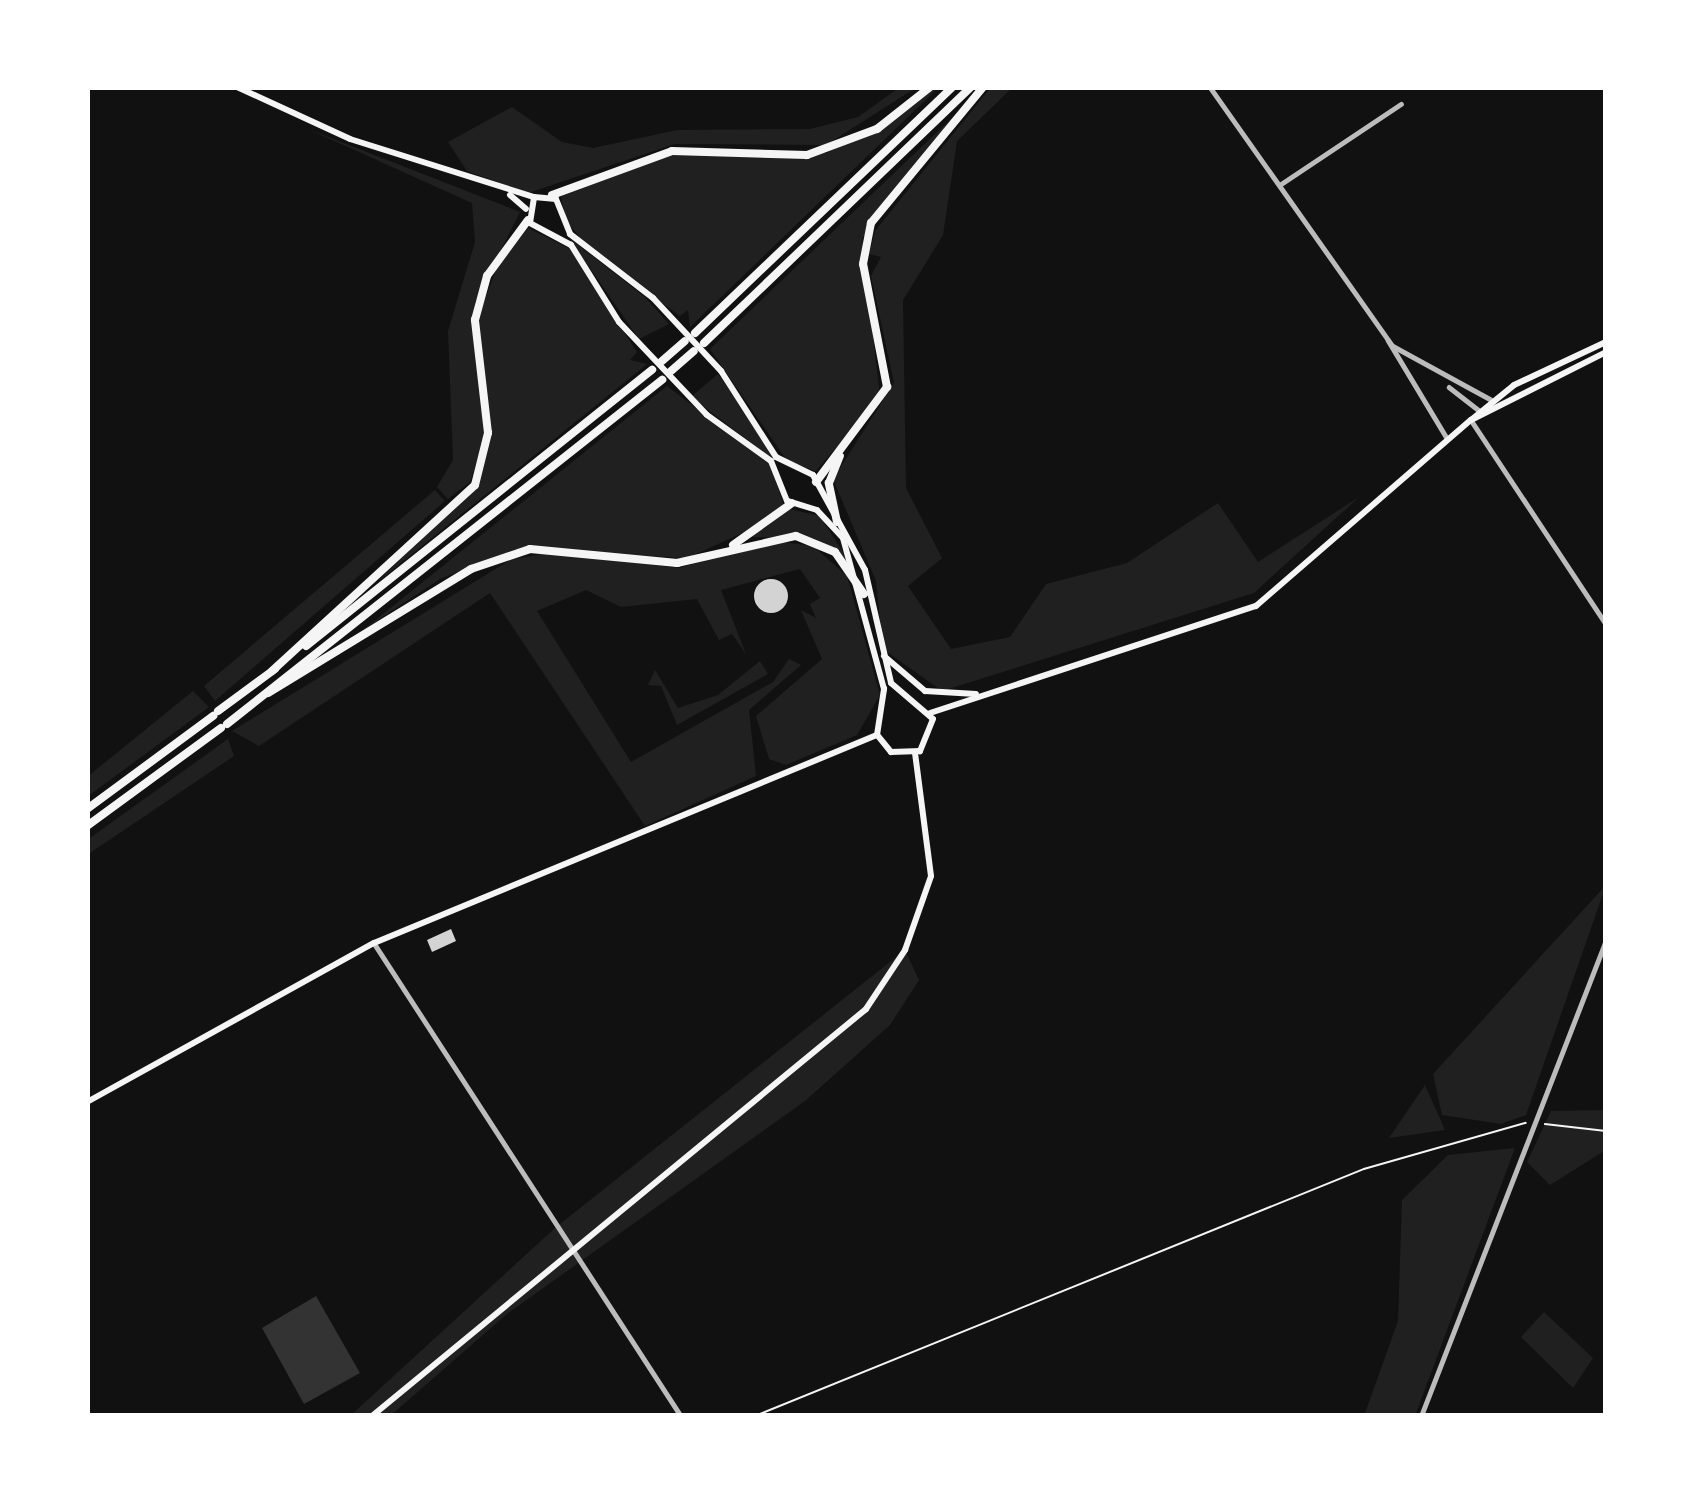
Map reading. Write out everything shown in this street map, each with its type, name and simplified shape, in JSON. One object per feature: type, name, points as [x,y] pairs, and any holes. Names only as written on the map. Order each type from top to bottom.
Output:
[{"type":"highway","points":[[552,195],[672,152],[807,155],[877,129],[930,87]]},
{"type":"highway","points":[[695,333],[952,87]]},
{"type":"highway","points":[[704,343],[971,87]]},
{"type":"highway","points":[[837,522],[829,483],[888,379],[864,272],[869,230],[983,87]]},
{"type":"highway","points":[[272,671],[475,485],[488,433],[478,303],[527,215]]},
{"type":"highway","points":[[662,362],[685,341]]},
{"type":"highway","points":[[671,371],[694,351]]},
{"type":"highway","points":[[87,809],[272,671],[652,370]]},
{"type":"highway","points":[[87,826],[268,693],[662,380]]},
{"type":"highway","points":[[816,482],[851,441]]},
{"type":"highway","points":[[727,550],[796,504]]},
{"type":"highway","points":[[268,693],[506,555],[566,547],[666,563],[807,538],[840,558],[864,594]]},
{"type":"main road","points":[[237,87],[507,192],[552,195],[561,217],[668,313],[721,371],[794,469],[816,482],[815,494],[867,575],[878,645],[907,698],[930,713]]},
{"type":"main road","points":[[507,192],[527,215],[550,228],[637,341],[689,398],[782,480],[796,504],[843,538],[864,594],[882,707],[877,735],[891,752],[915,753],[932,737],[930,713]]},
{"type":"main road","points":[[527,215],[534,197]]},
{"type":"main road","points":[[550,228],[561,217]]},
{"type":"main road","points":[[1471,420],[1490,399],[1606,342]]},
{"type":"main road","points":[[930,713],[1256,606],[1471,420],[1606,352]]},
{"type":"main road","points":[[1478,410],[1489,410]]},
{"type":"main road","points":[[782,480],[794,469]]},
{"type":"main road","points":[[796,504],[815,494]]},
{"type":"main road","points":[[878,645],[915,687],[980,694]]},
{"type":"main road","points":[[882,707],[907,698]]},
{"type":"main road","points":[[87,1102],[374,944],[877,735]]},
{"type":"main road","points":[[372,1416],[866,1009],[905,950],[931,876],[915,753]]},
{"type":"street","points":[[1210,87],[1388,340],[1447,438]]},
{"type":"street","points":[[1278,186],[1401,104]]},
{"type":"street","points":[[1388,340],[1478,410]]},
{"type":"street","points":[[1441,379],[1490,399]]},
{"type":"street","points":[[1471,420],[1606,624]]},
{"type":"street","points":[[1421,1416],[1606,940]]},
{"type":"street","points":[[374,944],[681,1416]]},
{"type":"path","points":[[755,1416],[1364,1169],[1535,1123],[1606,1131]]},
{"type":"shaded area","points":[[900,87],[917,87],[826,145],[675,144],[528,193],[467,171],[448,142],[512,107],[562,142],[593,148],[677,130],[810,129],[858,117]]},
{"type":"shaded area","points":[[939,87],[690,327],[688,310],[680,316],[590,250],[566,220],[561,196],[590,176],[666,155],[827,153]]},
{"type":"shaded area","points":[[991,87],[1013,87],[957,141],[943,235],[903,300],[906,488],[942,558],[908,586],[951,649],[1010,637],[1046,584],[1127,563],[1218,503],[1258,562],[1359,497],[1254,593],[942,691],[883,649],[876,581],[833,479],[894,383],[871,276],[881,257],[869,254],[875,231]]},
{"type":"shaded area","points":[[957,113],[862,239],[880,397],[816,471],[788,462],[710,349]]},
{"type":"shaded area","points":[[308,129],[520,212],[475,302],[484,440],[470,482],[448,499],[437,487],[453,460],[448,331],[475,242],[472,203]]},
{"type":"shaded area","points":[[528,228],[570,249],[637,352],[630,360],[647,364],[374,585],[479,483],[491,426],[477,321],[497,267]]},
{"type":"shaded area","points":[[569,238],[645,297],[669,324],[639,339]]},
{"type":"shaded area","points":[[718,374],[737,398],[774,460],[691,397]]},
{"type":"shaded area","points":[[667,386],[772,466],[783,504],[758,526],[687,558],[516,549],[440,579],[363,630]]},
{"type":"shaded area","points":[[435,490],[445,501],[215,701],[204,686]]},
{"type":"shaded area","points":[[789,509],[820,516],[859,577],[814,538],[750,537]]},
{"type":"shaded area","points":[[775,541],[813,546],[847,576],[880,695],[857,735],[786,765],[769,759],[756,716],[822,659],[801,610],[816,618],[810,604],[820,598],[800,569],[721,590],[746,654],[732,634],[719,640],[697,599],[621,607],[586,590],[537,611],[631,762],[773,682],[789,659],[801,665],[749,710],[756,776],[645,826],[490,593],[259,746],[232,731],[510,560],[552,552],[679,568]]},
{"type":"shaded area","points":[[760,661],[768,674],[677,725],[661,686],[648,685],[655,670],[678,708],[718,695]]},
{"type":"shaded area","points":[[193,691],[209,707],[87,797],[87,777]]},
{"type":"shaded area","points":[[228,739],[234,756],[87,855],[87,840]]},
{"type":"shaded area","points":[[1606,885],[1526,1115],[1501,1124],[1442,1115],[1433,1074]]},
{"type":"shaded area","points":[[905,950],[919,980],[890,1025],[805,1101],[507,1314],[390,1416],[350,1416],[555,1228]]},
{"type":"shaded area","points":[[1425,1085],[1445,1130],[1389,1138]]},
{"type":"shaded area","points":[[1606,1110],[1606,1150],[1550,1185],[1527,1162],[1551,1111]]},
{"type":"shaded area","points":[[1515,1148],[1415,1416],[1364,1416],[1398,1321],[1402,1200],[1448,1155]]},
{"type":"shaded area","points":[[316,1296],[360,1373],[304,1404],[262,1328]]},
{"type":"shaded area","points":[[1544,1312],[1593,1358],[1573,1388],[1521,1337]]},
{"type":"building","points":[[771,579],[783,584],[788,596],[783,608],[771,613],[759,608],[754,596],[759,584]]},
{"type":"building","points":[[451,929],[456,941],[432,952],[427,940]]}]
